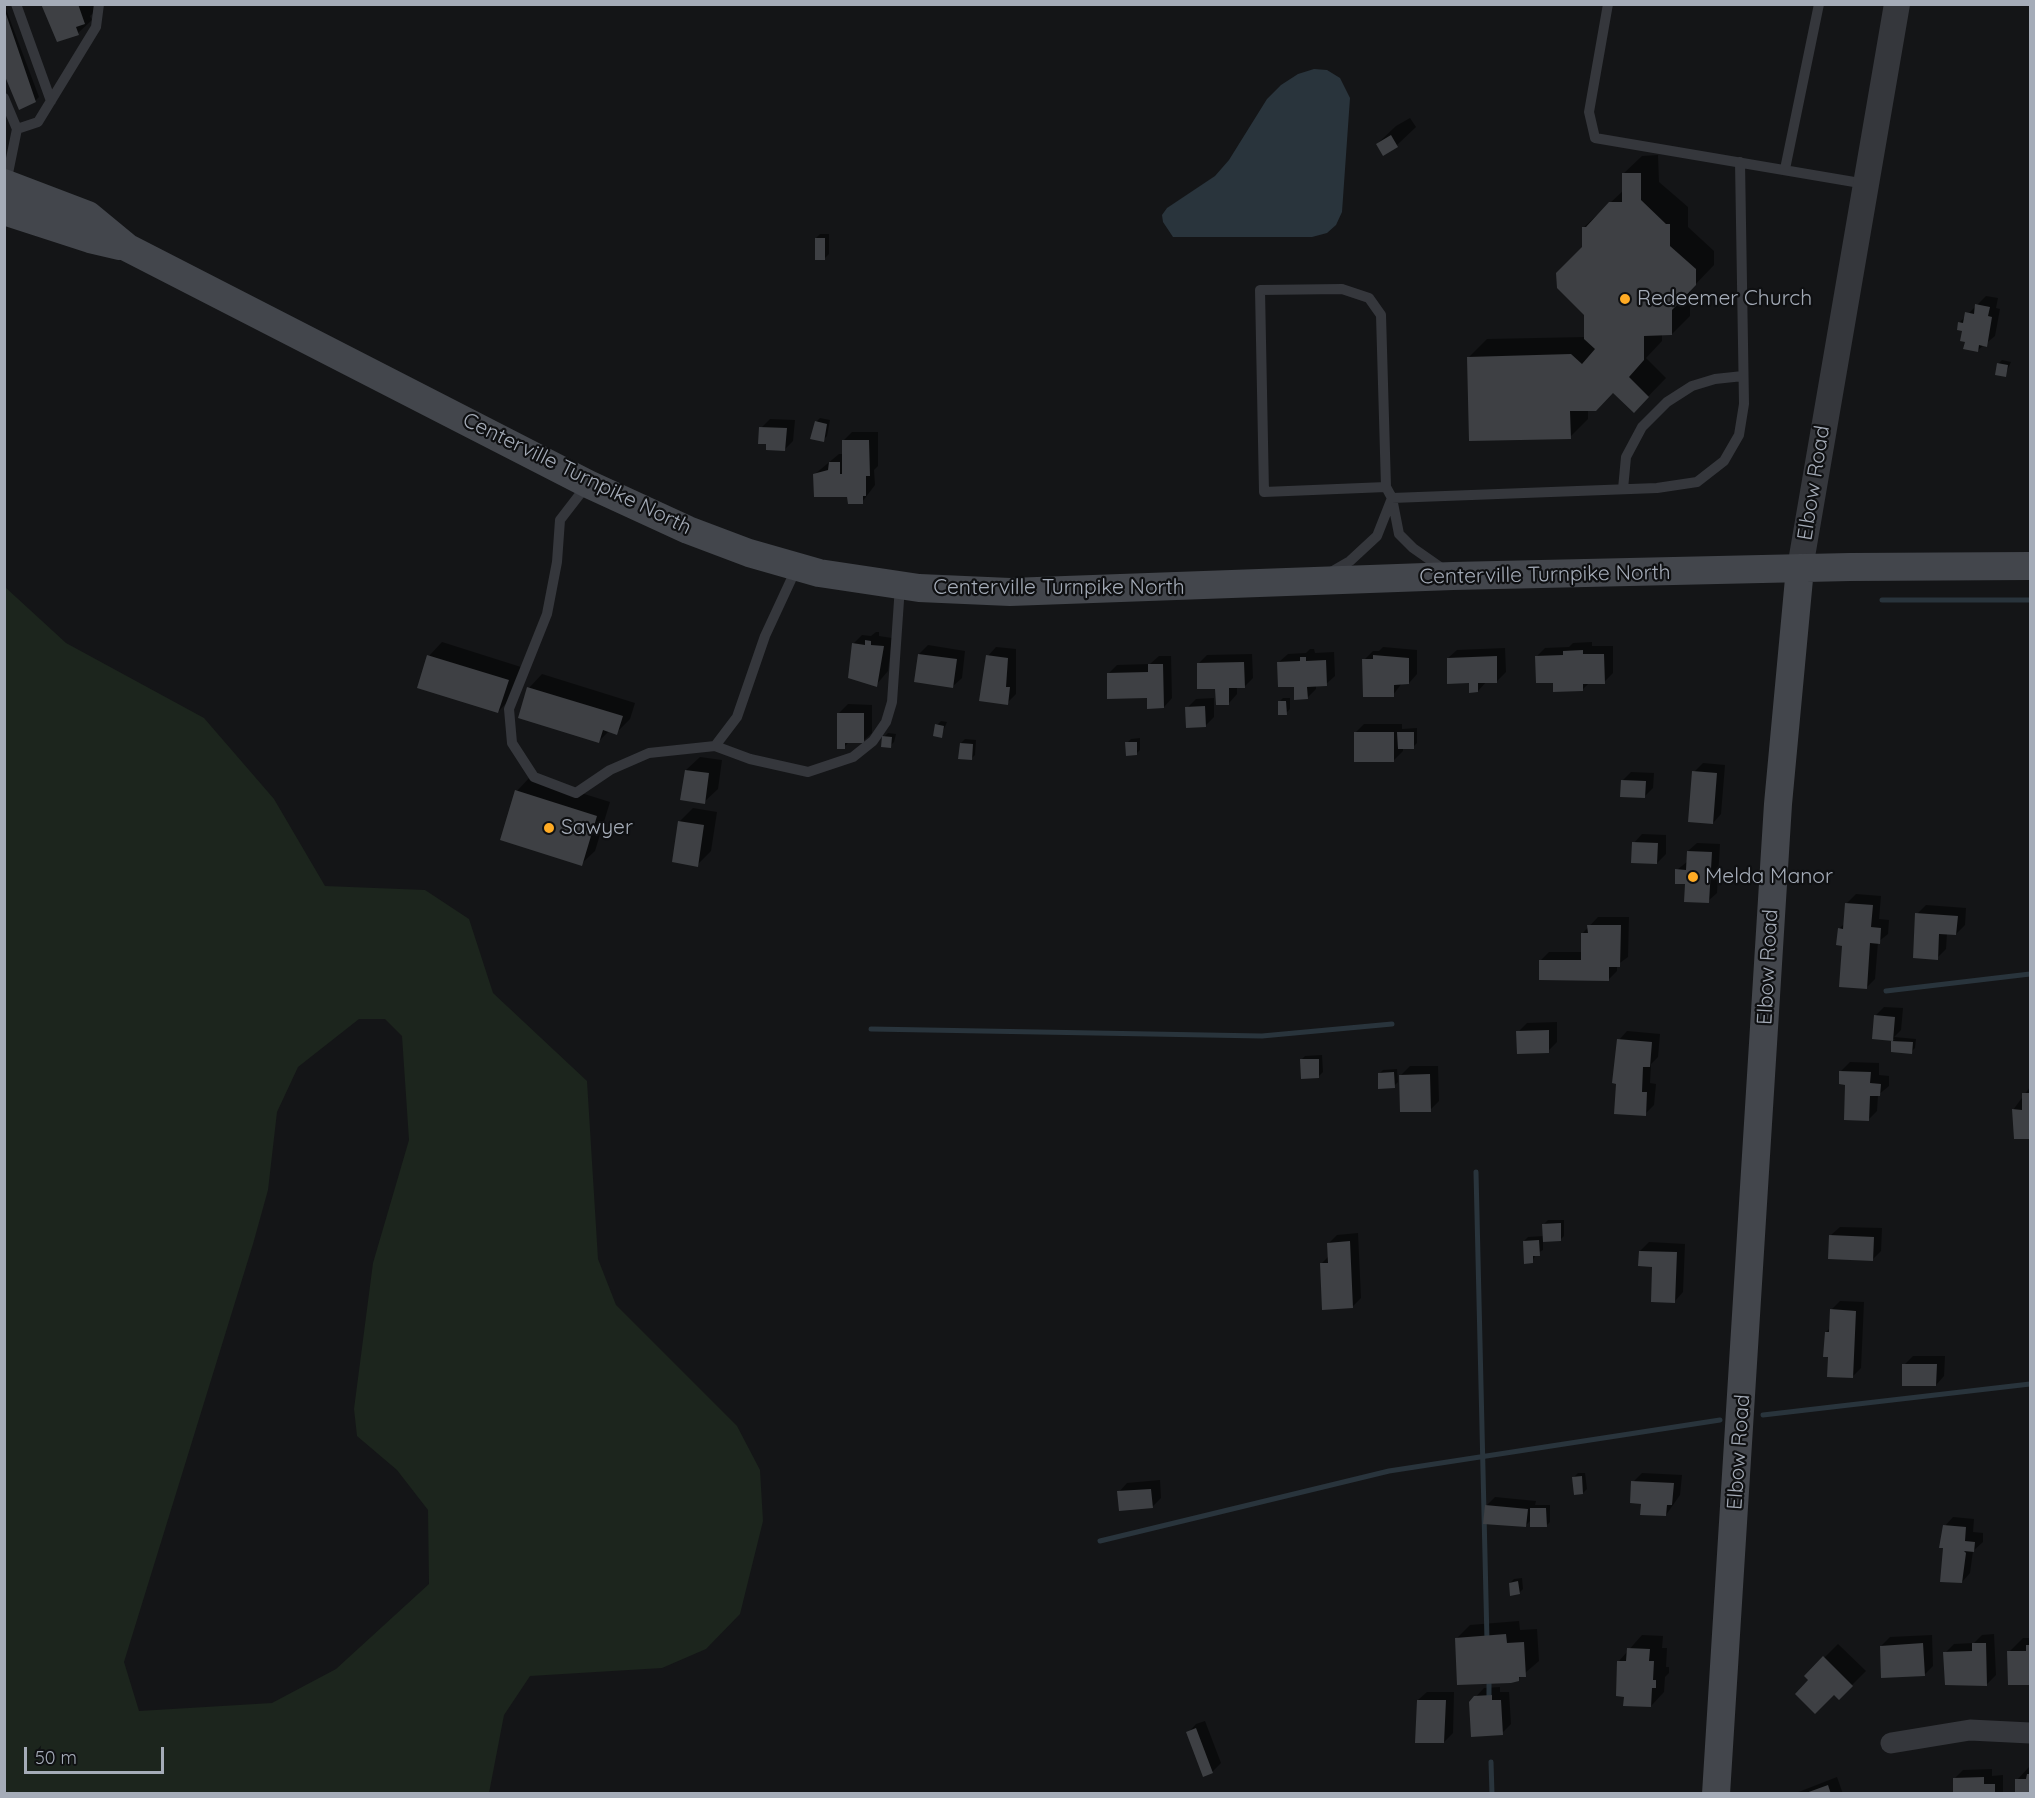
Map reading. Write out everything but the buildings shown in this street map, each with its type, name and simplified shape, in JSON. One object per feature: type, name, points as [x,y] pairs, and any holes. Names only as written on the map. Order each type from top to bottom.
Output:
[{"type":"main road","name":"Centerville Turnpike North","points":[[5,193],[88,215],[128,248],[588,483],[688,530],[748,553],[819,573],[900,586],[1010,592],[1453,576],[1800,568],[2031,566]]},
{"type":"main road","name":"Elbow Road","points":[[1716,1794],[1778,804],[1800,568]]},
{"type":"street","name":"Elbow Road","points":[[1800,568],[1897,4]]},
{"type":"street","points":[[1891,1743],[1970,1730],[2031,1732]]},
{"type":"lane","points":[[16,4],[51,100]]},
{"type":"lane","points":[[17,129],[38,122],[96,27],[99,4]]},
{"type":"lane","points":[[1608,4],[1588,112],[1595,138],[1866,184]]},
{"type":"lane","points":[[1785,169],[1819,4]]},
{"type":"lane","points":[[4,98],[17,129],[5,193]]},
{"type":"lane","points":[[1392,498],[1657,488],[1697,482],[1724,461],[1739,435],[1744,404],[1740,162]]},
{"type":"lane","points":[[1386,488],[1264,492],[1260,290],[1342,289],[1369,298],[1381,315],[1386,488],[1392,498],[1399,534],[1413,548],[1453,576]]},
{"type":"lane","points":[[1623,489],[1626,457],[1642,427],[1666,402],[1692,386],[1715,379],[1743,376]]},
{"type":"lane","points":[[588,483],[560,520],[557,562],[547,614],[509,709],[513,743],[534,777],[576,793],[610,770],[649,753],[715,746],[750,759],[808,772],[853,758],[873,741],[886,722],[892,702],[900,586]]},
{"type":"lane","points":[[1318,582],[1350,561],[1377,536],[1392,498]]},
{"type":"lane","points":[[715,746],[738,717],[765,636],[797,566]]},
{"type":"shaded area","points":[[1314,69],[1327,70],[1340,78],[1350,98],[1342,212],[1336,225],[1327,233],[1312,237],[1173,237],[1163,222],[1162,215],[1167,208],[1215,176],[1229,160],[1267,99],[1281,85],[1298,74]]},
{"type":"shaded area","points":[[5,587],[66,643],[204,718],[274,799],[325,886],[425,890],[469,919],[493,993],[587,1081],[598,1259],[616,1305],[737,1426],[760,1470],[763,1521],[740,1614],[706,1649],[662,1668],[530,1676],[504,1715],[489,1793],[5,1793]],"holes":[[[359,1019],[385,1019],[402,1036],[409,1140],[373,1263],[354,1409],[357,1436],[397,1470],[428,1510],[429,1584],[336,1669],[272,1703],[139,1711],[124,1662],[253,1244],[268,1190],[277,1112],[298,1067]]]},
{"type":"waterway","points":[[1882,600],[2030,600]]},
{"type":"waterway","points":[[1886,991],[2030,974]]},
{"type":"waterway","points":[[871,1029],[1262,1036],[1392,1024]]},
{"type":"waterway","points":[[1476,1172],[1487,1641]]},
{"type":"waterway","points":[[1763,1415],[2030,1384]]},
{"type":"waterway","points":[[1100,1541],[1389,1471],[1720,1420]]},
{"type":"waterway","points":[[1489,1678],[1489,1701]]},
{"type":"waterway","points":[[1491,1762],[1492,1794]]},
{"type":"place","name":"Redeemer Church","points":[[1625,299]]},
{"type":"place","name":"Sawyer","points":[[549,828]]},
{"type":"place","name":"Melda Manor","points":[[1693,877]]}]
